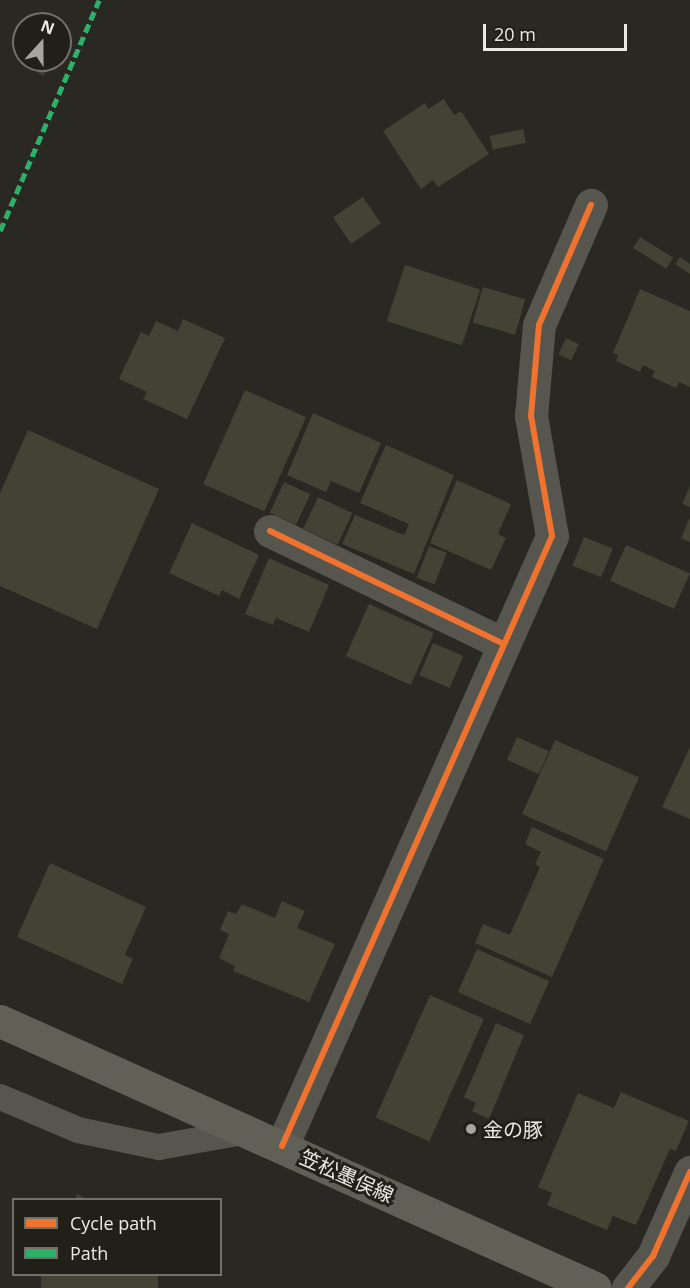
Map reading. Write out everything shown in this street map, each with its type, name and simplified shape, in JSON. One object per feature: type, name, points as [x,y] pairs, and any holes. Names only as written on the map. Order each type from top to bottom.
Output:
[{"type":"main road","name":"笠松墨俣線","points":[[0,1021],[242,1132],[282,1146],[595,1288]]},
{"type":"street","points":[[282,1146],[552,536],[531,416],[539,325],[591,205]]},
{"type":"street","points":[[270,531],[504,644]]},
{"type":"street","points":[[628,1288],[653,1256],[690,1172]]},
{"type":"lane","points":[[0,1097],[78,1130],[159,1147],[242,1132]]},
{"type":"building","points":[[444,99],[454,115],[461,111],[489,154],[438,187],[433,180],[421,189],[383,131],[425,103],[428,109]]},
{"type":"building","points":[[523,129],[526,143],[493,150],[490,136]]},
{"type":"building","points":[[363,197],[381,224],[351,244],[333,217]]},
{"type":"building","points":[[640,237],[673,258],[666,269],[633,248]]},
{"type":"building","points":[[680,257],[690,264],[690,274],[675,264]]},
{"type":"building","points":[[405,265],[480,289],[462,346],[387,321]]},
{"type":"building","points":[[483,287],[525,299],[515,335],[473,323]]},
{"type":"building","points":[[640,289],[690,311],[690,387],[679,382],[676,388],[652,377],[655,371],[643,365],[640,372],[616,361],[618,355],[613,353]]},
{"type":"building","points":[[183,319],[225,338],[187,419],[143,399],[147,392],[119,379],[141,332],[149,336],[156,321],[178,331]]},
{"type":"building","points":[[566,338],[579,344],[571,360],[558,354]]},
{"type":"building","points":[[245,390],[306,417],[264,511],[203,484]]},
{"type":"building","points":[[313,413],[381,443],[359,493],[331,481],[326,492],[287,475]]},
{"type":"building","points":[[28,430],[159,489],[97,629],[0,586],[0,493]]},
{"type":"building","points":[[386,445],[454,475],[414,574],[342,544],[355,515],[404,535],[409,524],[360,503]]},
{"type":"building","points":[[457,480],[511,504],[498,534],[506,538],[491,570],[430,543]]},
{"type":"building","points":[[284,482],[310,494],[296,525],[270,513]]},
{"type":"building","points":[[690,486],[690,507],[682,504]]},
{"type":"building","points":[[318,497],[352,513],[338,545],[303,529]]},
{"type":"building","points":[[690,517],[690,542],[681,538]]},
{"type":"building","points":[[192,523],[259,555],[239,599],[222,590],[219,596],[169,573]]},
{"type":"building","points":[[584,537],[613,549],[601,577],[572,566]]},
{"type":"building","points":[[626,545],[690,573],[674,609],[610,581]]},
{"type":"building","points":[[429,546],[447,553],[435,585],[417,578]]},
{"type":"building","points":[[269,558],[329,585],[309,632],[276,618],[273,625],[245,614]]},
{"type":"building","points":[[369,604],[434,633],[411,685],[346,656]]},
{"type":"building","points":[[433,643],[463,656],[450,688],[419,675]]},
{"type":"building","points":[[517,737],[549,751],[539,774],[507,760]]},
{"type":"building","points":[[555,740],[639,777],[606,851],[522,814]]},
{"type":"building","points":[[690,747],[690,819],[662,807]]},
{"type":"building","points":[[532,827],[604,859],[552,977],[475,943],[483,924],[510,935],[540,867],[535,864],[541,852],[525,844]]},
{"type":"building","points":[[50,863],[146,907],[125,955],[133,959],[122,984],[17,937]]},
{"type":"building","points":[[282,901],[305,911],[297,928],[335,944],[309,1002],[233,971],[235,966],[219,958],[229,934],[220,930],[228,911],[236,914],[242,904],[275,918]]},
{"type":"building","points":[[477,949],[549,981],[530,1024],[458,992]]},
{"type":"building","points":[[430,995],[484,1019],[429,1141],[375,1117]]},
{"type":"building","points":[[496,1023],[524,1035],[489,1119],[472,1111],[476,1103],[464,1097]]},
{"type":"building","points":[[621,1092],[689,1121],[676,1151],[670,1149],[636,1225],[613,1216],[607,1230],[547,1205],[552,1193],[538,1187],[578,1093],[614,1108]]},
{"type":"building","points":[[41,1276],[158,1276],[158,1288],[41,1288]]},
{"type":"marked path","points":[[0,231],[99,0]]},
{"type":"cycle path","points":[[282,1146],[552,536],[531,416],[539,325],[591,205]]},
{"type":"cycle path","points":[[270,531],[504,644]]},
{"type":"cycle path","points":[[628,1288],[653,1256],[690,1172]]},
{"type":"place","name":"金の豚","points":[[471,1129]]}]
